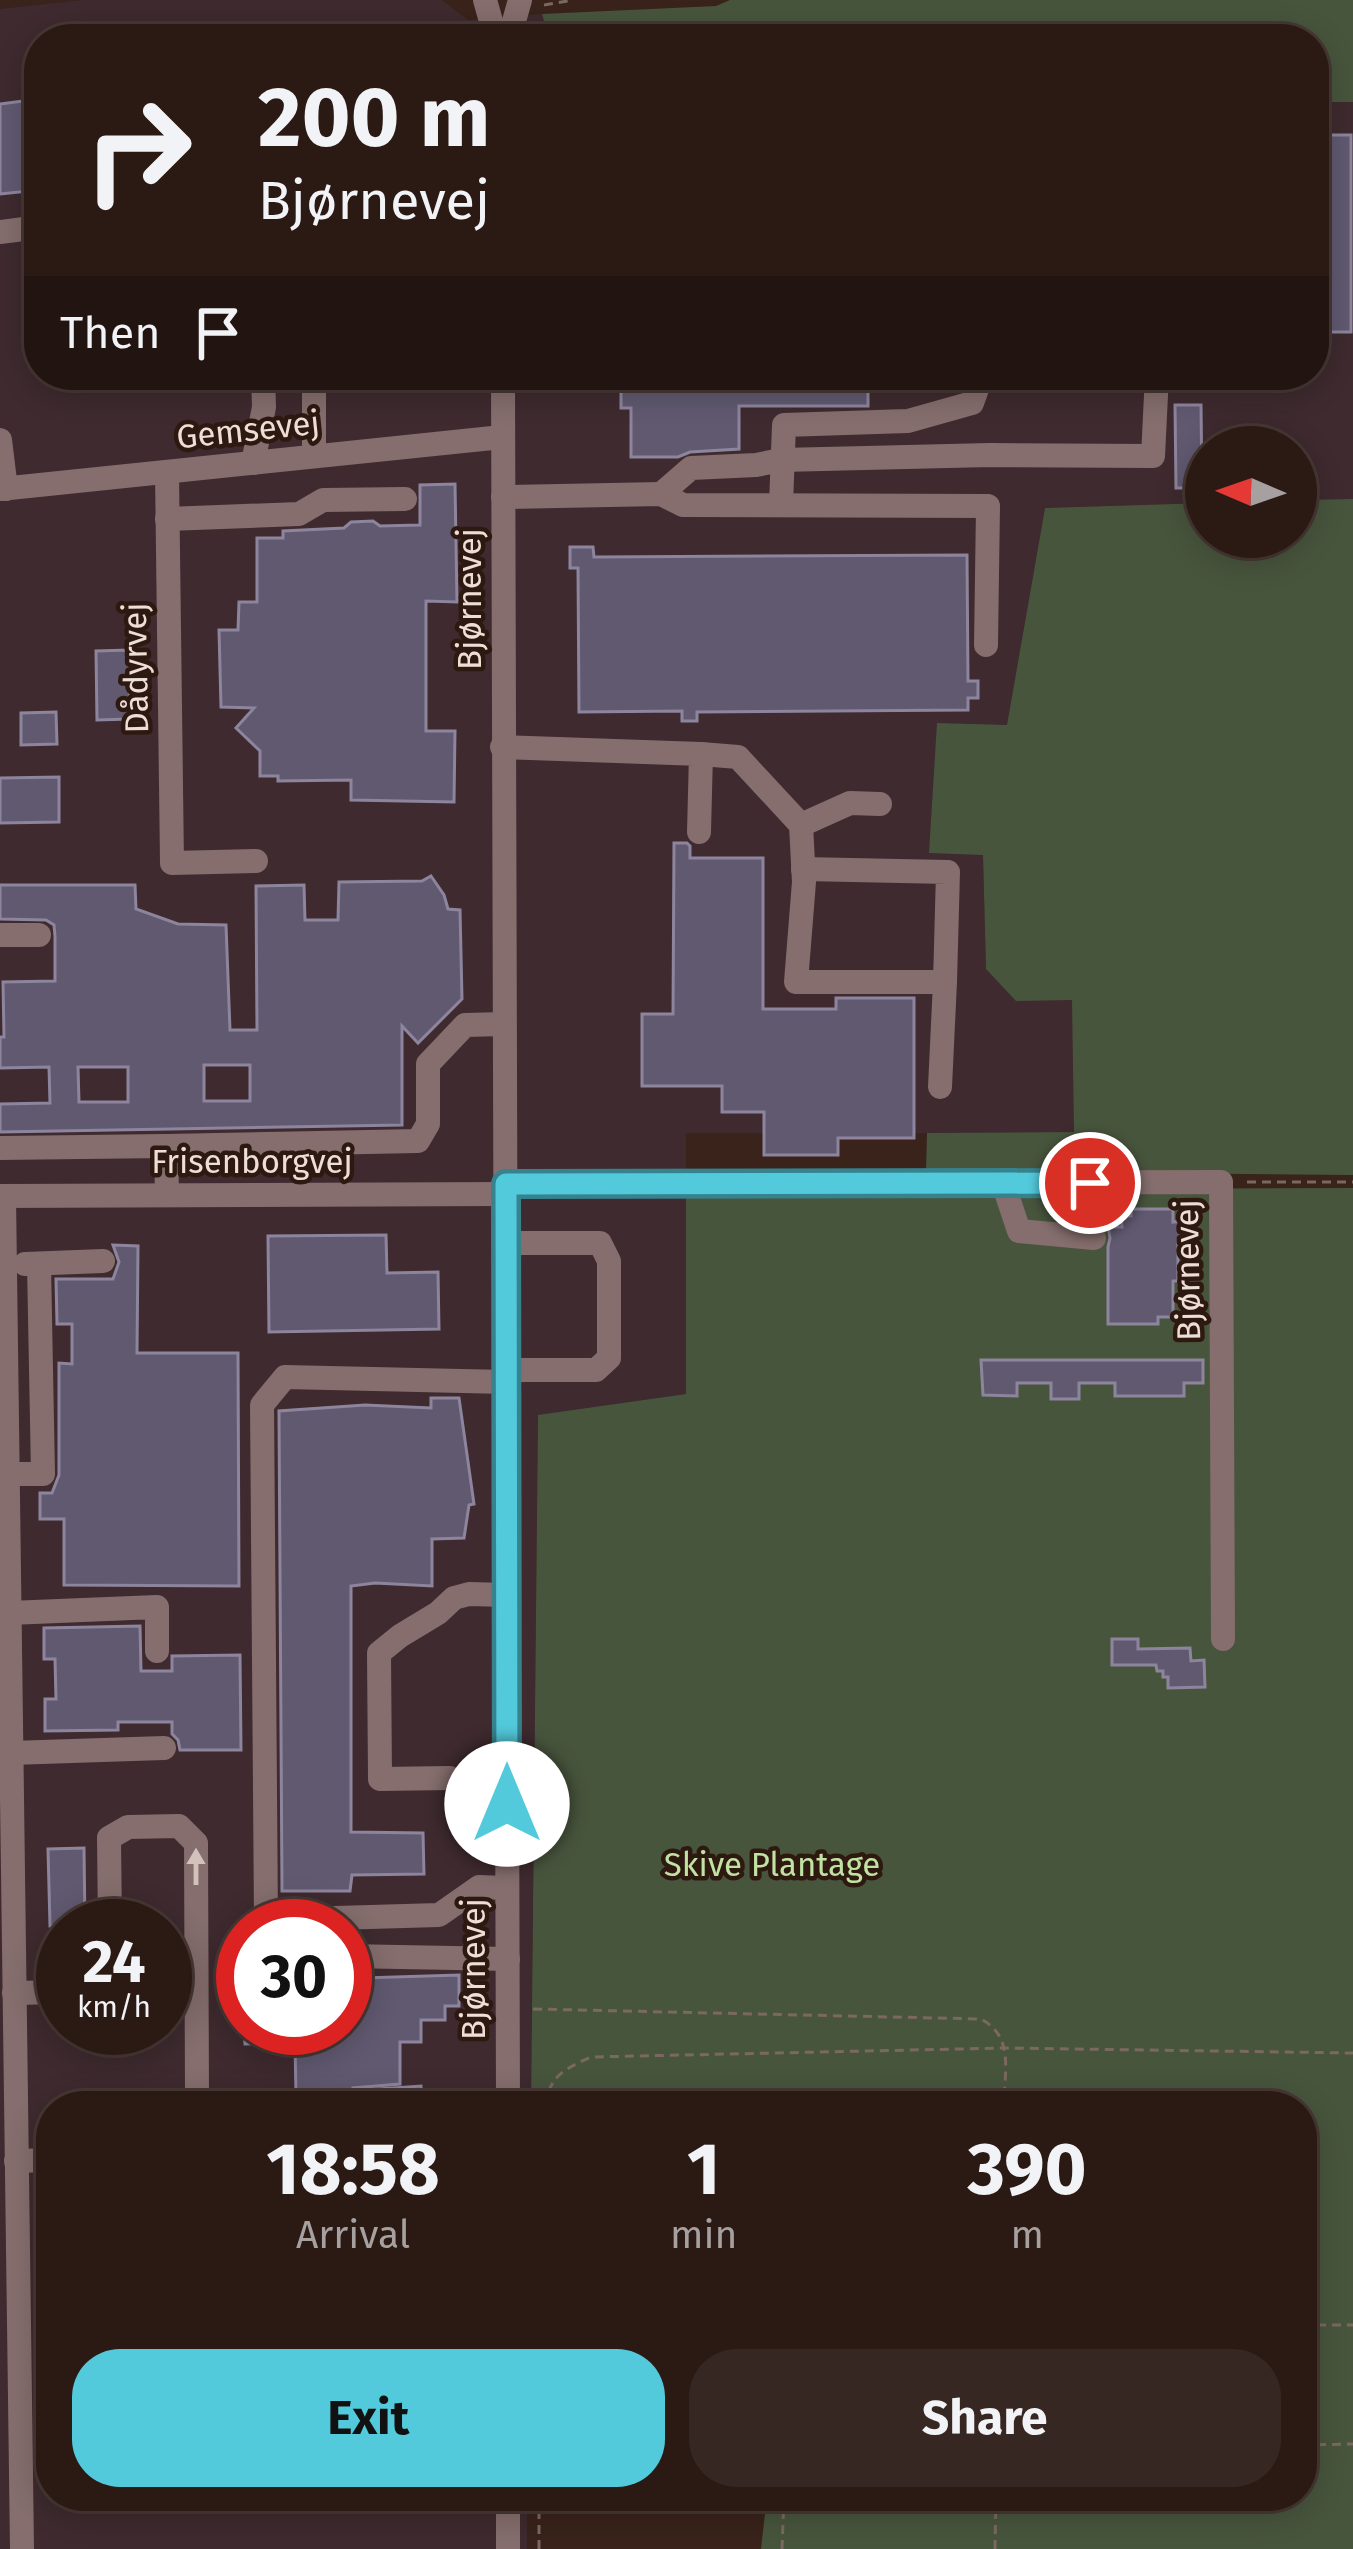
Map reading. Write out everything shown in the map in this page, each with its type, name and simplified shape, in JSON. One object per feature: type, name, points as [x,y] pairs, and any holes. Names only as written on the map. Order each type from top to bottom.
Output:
[{"type":"street","points":[[253,463],[263,390]]},
{"type":"street","points":[[314,390],[314,456]]},
{"type":"street","name":"Bjørnevej","points":[[503,390],[508,2091]]},
{"type":"street","points":[[782,505],[784,425],[908,421],[972,403],[977,390]]},
{"type":"street","points":[[661,494],[691,468],[781,460],[1153,456],[1156,390]]},
{"type":"street","name":"Gemsevej","points":[[3,489],[502,437]]},
{"type":"street","points":[[0,440],[3,489]]},
{"type":"street","name":"Dådyrvej","points":[[166,472],[172,863],[256,861]]},
{"type":"street","points":[[503,497],[661,494],[683,505],[988,506],[986,645]]},
{"type":"street","points":[[167,518],[299,514],[323,500],[405,499]]},
{"type":"street","points":[[502,747],[738,757],[801,825],[796,982],[945,982]]},
{"type":"street","points":[[699,832],[701,754]]},
{"type":"street","points":[[801,825],[850,802],[880,804]]},
{"type":"street","points":[[803,869],[948,872],[940,1087]]},
{"type":"street","points":[[0,935],[39,935]]},
{"type":"street","points":[[0,1148],[418,1141],[428,1124],[428,1064],[465,1025],[504,1024]]},
{"type":"street","points":[[166,1146],[167,1195]]},
{"type":"street","name":"Bjørnevej","points":[[505,1189],[1222,1182],[1223,1639]]},
{"type":"street","points":[[1003,1183],[1019,1231],[1094,1238]]},
{"type":"street","name":"Frisenborgvej","points":[[2,1196],[505,1189]]},
{"type":"street","points":[[2,1196],[16,2161],[11,2517],[22,2549]]},
{"type":"street","points":[[505,1244],[600,1244],[609,1261],[609,1358],[596,1370],[506,1376],[285,1377],[262,1405],[262,1427],[266,1920],[439,1915],[479,1887],[507,1888]]},
{"type":"street","points":[[4,1265],[104,1261]]},
{"type":"street","points":[[7,1474],[43,1474],[38,1264]]},
{"type":"street","points":[[450,1778],[380,1779],[379,1653],[454,1598],[506,1595]]},
{"type":"street","points":[[9,1613],[158,1606],[157,1651]]},
{"type":"street","points":[[7,1743],[164,1748]]},
{"type":"street","points":[[110,1899],[109,1838],[128,1827],[179,1826],[196,1843],[197,2091]]},
{"type":"street","points":[[372,1956],[508,1959]]},
{"type":"street","points":[[14,1993],[36,1993]]},
{"type":"street","points":[[16,2161],[36,2160]]},
{"type":"street","points":[[508,2511],[508,2549]]},
{"type":"path","points":[[1222,1182],[1353,1182]]},
{"type":"path","points":[[508,2009],[981,2018],[1002,2034],[1004,2091]]},
{"type":"path","points":[[547,2091],[562,2070],[591,2057],[1005,2048],[1353,2053]]},
{"type":"path","points":[[1317,2325],[1353,2325]]},
{"type":"path","points":[[1317,2445],[1353,2444]]},
{"type":"path","points":[[538,2549],[539,2511]]},
{"type":"path","points":[[782,2549],[783,2511]]},
{"type":"path","points":[[995,2549],[996,2511]]},
{"type":"shaded area","points":[[83,0],[442,0],[468,20],[542,14],[545,24],[24,24],[24,390],[1329,390],[1329,102],[1353,102],[1353,499],[1317,500],[1317,426],[1185,426],[1185,504],[1045,508],[1007,726],[937,723],[983,855],[986,968],[1073,999],[1074,1133],[686,1133],[686,1394],[538,1416],[531,2091],[36,2091],[36,2511],[527,2511],[527,2549],[0,2549],[0,9]]},
{"type":"green space","points":[[730,0],[1353,0],[1353,102],[1329,102],[1329,24],[545,24],[542,14],[716,6]]},
{"type":"green space","points":[[1353,499],[1353,1175],[926,1171],[927,1133],[1074,1132],[1072,1000],[1016,1001],[986,969],[983,855],[929,853],[937,723],[1007,725],[1045,508],[1185,504],[1185,558],[1317,558],[1317,500]]},
{"type":"green space","name":"Skive Plantage","points":[[1353,1188],[1353,2549],[761,2549],[765,2511],[1317,2511],[1317,2091],[531,2091],[538,1415],[686,1394],[686,1191]]},
{"type":"building","points":[[24,101],[24,192],[0,194],[0,104]]},
{"type":"building","points":[[1329,135],[1351,135],[1351,332],[1329,332]]},
{"type":"building","points":[[621,390],[868,390],[868,406],[739,406],[739,449],[678,457],[631,457],[631,408],[621,408]]},
{"type":"building","points":[[1175,405],[1201,405],[1201,426],[1185,426],[1185,488],[1176,488]]},
{"type":"building","points":[[455,484],[457,602],[426,601],[426,731],[455,731],[454,802],[351,800],[351,780],[278,781],[278,776],[260,776],[260,751],[236,728],[254,708],[221,707],[219,630],[238,630],[239,602],[257,602],[257,538],[283,538],[283,531],[344,528],[351,522],[420,525],[420,485]]},
{"type":"building","points":[[570,547],[593,547],[594,557],[967,555],[968,681],[978,681],[978,698],[968,698],[968,710],[697,712],[697,721],[682,721],[682,711],[579,712],[578,568],[570,568]]},
{"type":"building","points":[[129,650],[130,719],[97,720],[96,651]]},
{"type":"building","points":[[56,712],[57,744],[21,745],[21,713]]},
{"type":"building","points":[[59,777],[59,822],[0,823],[0,778]]},
{"type":"building","points":[[674,843],[687,843],[690,858],[763,858],[763,1009],[836,1009],[836,998],[914,998],[914,1138],[838,1138],[838,1155],[764,1155],[764,1112],[722,1112],[722,1086],[642,1086],[642,1014],[673,1014]]},
{"type":"building","points":[[431,876],[448,909],[460,910],[462,999],[418,1043],[402,1026],[402,1125],[0,1132],[0,1104],[50,1103],[49,1067],[0,1068],[0,1037],[4,1037],[3,982],[55,981],[55,936],[54,925],[46,920],[0,919],[0,885],[135,885],[136,909],[178,924],[226,925],[230,1030],[257,1030],[256,886],[304,885],[305,920],[338,920],[339,882],[422,881]],"holes":[[[204,1065],[250,1065],[250,1101],[204,1101]],[[78,1067],[128,1067],[128,1102],[79,1102]]]},
{"type":"building","points":[[1131,1209],[1173,1209],[1173,1222],[1185,1221],[1185,1240],[1178,1240],[1173,1317],[1158,1317],[1158,1324],[1108,1324],[1108,1227],[1122,1227],[1121,1216],[1131,1216]]},
{"type":"building","points":[[386,1235],[387,1273],[438,1272],[439,1329],[269,1332],[268,1236]]},
{"type":"building","points":[[113,1245],[138,1246],[137,1353],[238,1353],[239,1586],[64,1585],[64,1519],[40,1519],[40,1493],[52,1493],[59,1475],[59,1363],[72,1364],[72,1324],[57,1324],[56,1279],[113,1279],[119,1262]]},
{"type":"building","points":[[981,1360],[1203,1360],[1203,1383],[1184,1383],[1184,1396],[1115,1396],[1115,1383],[1079,1383],[1079,1399],[1051,1399],[1051,1383],[1017,1383],[1017,1396],[983,1395]]},
{"type":"building","points":[[431,1398],[459,1398],[474,1504],[469,1505],[464,1538],[432,1539],[432,1586],[351,1586],[351,1832],[423,1833],[424,1874],[352,1875],[350,1891],[282,1891],[279,1411],[365,1405],[431,1408]]},
{"type":"building","points":[[140,1626],[141,1671],[172,1671],[172,1656],[240,1655],[241,1750],[180,1750],[172,1722],[118,1722],[118,1730],[45,1731],[45,1699],[56,1699],[55,1659],[44,1659],[44,1628]]},
{"type":"building","points":[[1112,1639],[1138,1639],[1138,1649],[1190,1648],[1191,1661],[1204,1660],[1205,1687],[1168,1688],[1168,1677],[1156,1665],[1112,1665]]},
{"type":"building","points":[[84,1848],[85,1899],[49,1899],[48,1849]]},
{"type":"building","points":[[459,1975],[459,2006],[445,2006],[445,2020],[421,2020],[421,2042],[400,2042],[400,2084],[353,2091],[296,2091],[295,2055],[372,2055],[372,1978]]},
{"type":"building","points":[[421,2086],[421,2091],[365,2091]]},
{"type":"route","points":[[507,1804],[506,1184],[1090,1183]]}]
